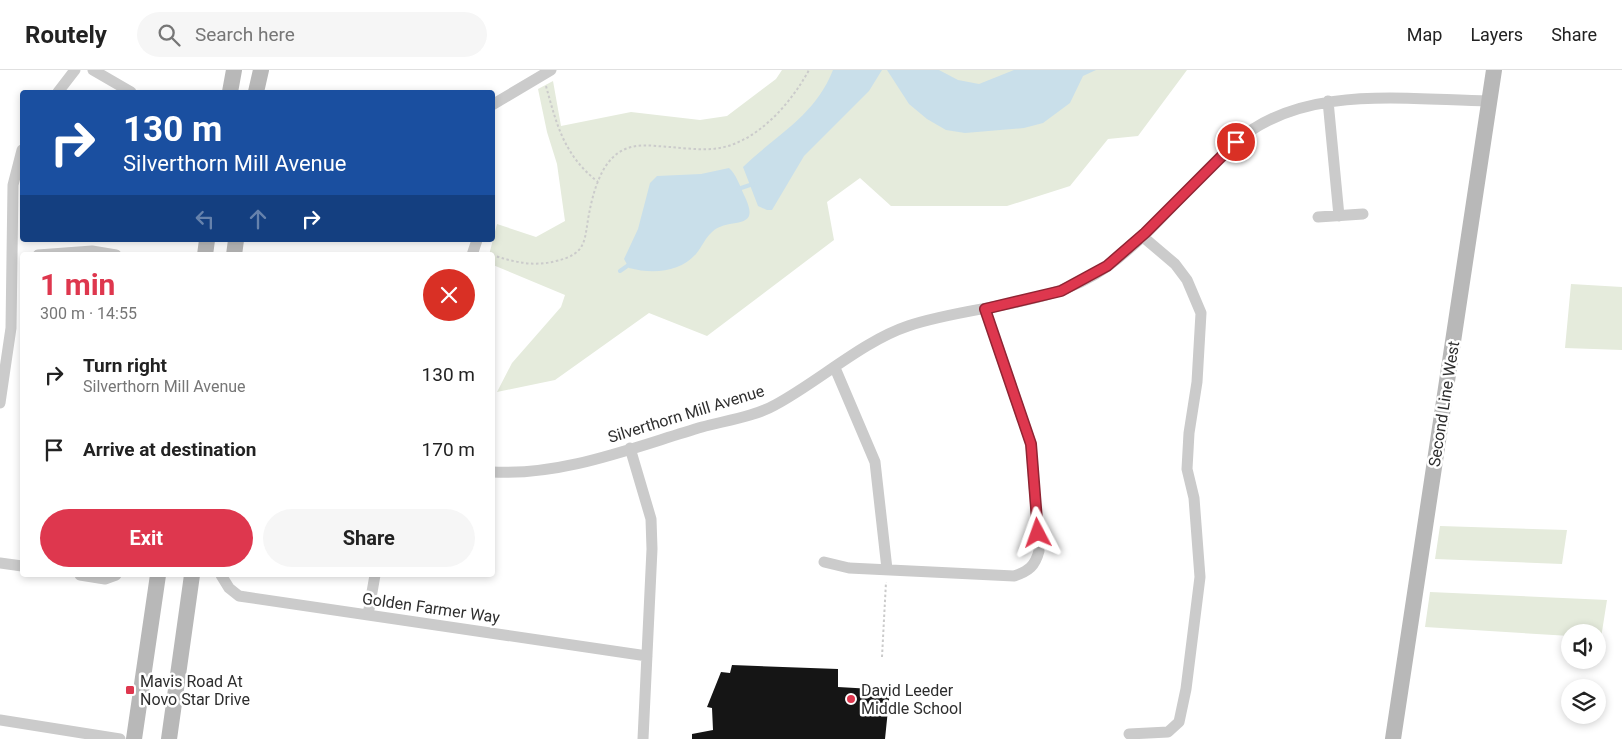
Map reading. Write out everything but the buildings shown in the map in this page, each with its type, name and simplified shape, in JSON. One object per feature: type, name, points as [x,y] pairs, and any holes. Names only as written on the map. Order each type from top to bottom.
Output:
[{"type":"street","points":[[60,90],[75,70]]},
{"type":"street","points":[[93,70],[128,90]]},
{"type":"street","points":[[230,90],[234,70]]},
{"type":"street","points":[[256,90],[260,70]]},
{"type":"street","name":"Second Line West","points":[[1393,739],[1494,70]]},
{"type":"street","points":[[495,104],[547,72]]},
{"type":"street","name":"Silverthorn Mill Avenue","points":[[495,472],[522,474],[570,466],[773,406],[872,344],[907,326],[1061,291],[1107,266],[1142,236],[1236,142],[1249,132],[1298,108],[1328,101],[1382,99],[1489,101]]},
{"type":"street","points":[[1328,101],[1339,216]]},
{"type":"street","points":[[0,402],[11,328],[17,256],[13,185],[20,158]]},
{"type":"street","points":[[1318,217],[1363,214]]},
{"type":"street","points":[[1129,734],[1168,732],[1179,722],[1186,689],[1200,577],[1194,498],[1187,469],[1189,433],[1197,382],[1201,313],[1187,280],[1175,264],[1142,236]]},
{"type":"street","points":[[78,252],[98,252]]},
{"type":"street","points":[[824,562],[849,568],[1014,576],[1027,572],[1036,563],[1039,551],[1031,444],[985,309]]},
{"type":"street","points":[[835,368],[876,462],[887,569]]},
{"type":"street","points":[[630,448],[651,519],[652,549],[643,739]]},
{"type":"street","points":[[0,562],[20,566]]},
{"type":"street","points":[[92,577],[105,579],[110,577]]},
{"type":"street","points":[[134,739],[158,577]]},
{"type":"street","points":[[169,739],[192,577]]},
{"type":"street","name":"Golden Farmer Way","points":[[222,577],[228,588],[240,596],[647,656]]},
{"type":"street","points":[[368,615],[375,577]]},
{"type":"street","points":[[0,720],[120,739]]},
{"type":"path","points":[[495,256],[523,264],[543,264],[564,260],[576,252],[583,244],[588,231],[589,215],[598,182],[607,162],[630,147],[642,145],[713,149],[745,137],[774,118],[791,99],[809,70]]},
{"type":"path","points":[[547,72],[560,134],[583,170],[598,182]]},
{"type":"path","points":[[882,657],[887,569]]},
{"type":"green space","points":[[782,70],[1187,70],[1138,136],[1108,139],[1070,186],[1007,206],[891,206],[860,178],[827,202],[834,240],[707,336],[649,313],[555,380],[497,392],[512,363],[561,307],[565,295],[495,266],[495,252],[490,252],[492,242],[495,242],[497,224],[536,237],[565,221],[557,164],[547,132],[538,89],[553,81],[561,126],[631,112],[700,120],[727,116],[776,79]]},
{"type":"green space","points":[[1571,284],[1622,287],[1622,350],[1565,348]]},
{"type":"green space","points":[[1440,526],[1567,530],[1562,564],[1435,559]]},
{"type":"green space","points":[[1430,592],[1607,600],[1603,624],[1561,624],[1561,635],[1425,627]]},
{"type":"water","points":[[833,70],[882,70],[869,91],[804,156],[772,210],[758,206],[743,167],[794,124],[816,100]]},
{"type":"water","points":[[887,70],[939,70],[958,80],[979,84],[1014,70],[1096,70],[1083,76],[1070,103],[1043,123],[1024,128],[965,133],[946,130],[927,119],[909,104]]},
{"type":"water","points":[[729,168],[738,180],[749,207],[747,219],[742,222],[719,227],[707,237],[696,254],[682,265],[656,271],[629,268],[624,259],[638,229],[650,183],[657,176],[701,174]]},
{"type":"waterway","points":[[738,189],[753,184]]},
{"type":"waterway","points":[[620,271],[630,264]]},
{"type":"place","name":"Mavis Road At Novo Star Drive","points":[[130,690]]},
{"type":"place","name":"David Leeder Middle School","points":[[851,699]]},
{"type":"route","points":[[1038,533],[1031,444],[985,309],[1061,291],[1107,266],[1145,233],[1236,142]]}]
